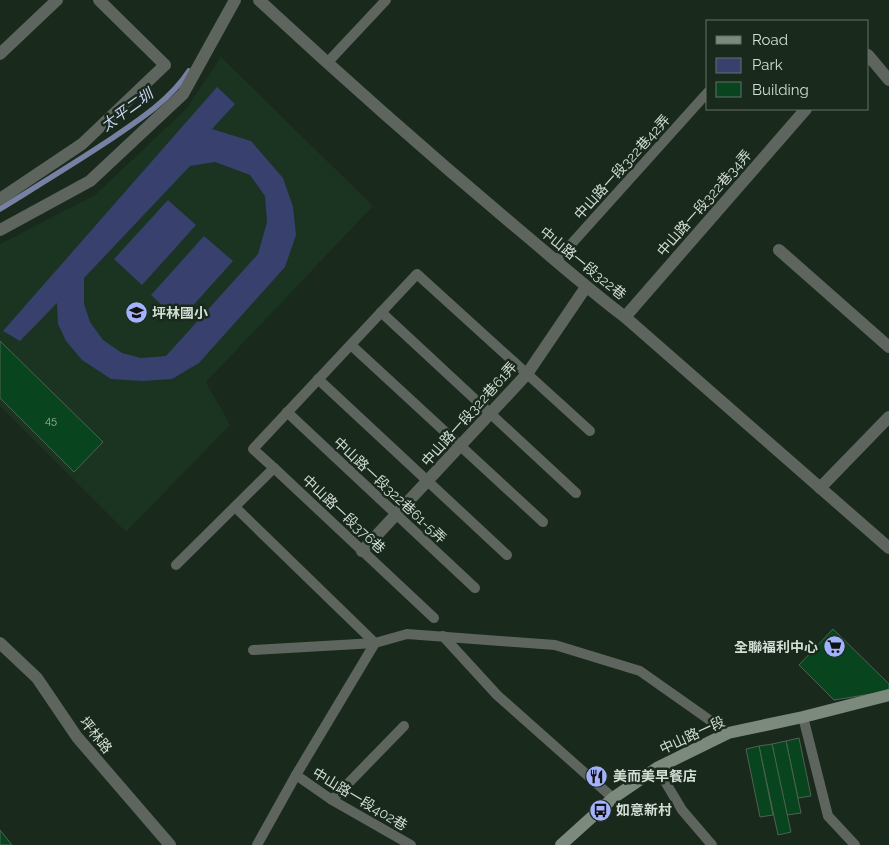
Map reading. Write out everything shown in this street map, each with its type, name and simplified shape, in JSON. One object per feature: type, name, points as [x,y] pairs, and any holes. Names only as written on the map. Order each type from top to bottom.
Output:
[{"type":"main road","name":"中山路一段","points":[[561,845],[613,798],[657,768],[728,733],[803,717],[889,695]]},
{"type":"street","points":[[0,54],[57,0]]},
{"type":"street","points":[[0,199],[82,144],[165,65],[99,0]]},
{"type":"street","points":[[0,230],[90,180],[183,94],[235,0]]},
{"type":"street","name":"中山路一段322巷","points":[[259,0],[470,189],[586,287],[625,317],[889,548]]},
{"type":"street","points":[[869,56],[889,80]]},
{"type":"street","name":"中山路一段322巷34弄","points":[[625,317],[805,110]]},
{"type":"street","points":[[779,250],[889,347]]},
{"type":"street","name":"中山路一段322巷61弄","points":[[362,550],[397,515],[527,374],[586,287]]},
{"type":"street","points":[[820,488],[889,417]]},
{"type":"street","name":"坪林路","points":[[0,643],[37,678],[77,737],[170,845]]},
{"type":"lane","points":[[328,63],[386,0]]},
{"type":"lane","name":"中山路一段322巷42弄","points":[[556,261],[706,94]]},
{"type":"lane","points":[[176,566],[274,468],[253,449],[417,274],[590,431]]},
{"type":"lane","points":[[381,312],[576,493]]},
{"type":"lane","points":[[350,345],[543,522]]},
{"type":"lane","points":[[318,379],[507,555]]},
{"type":"lane","name":"中山路一段322巷61-5弄","points":[[287,412],[475,588]]},
{"type":"lane","name":"中山路一段376巷","points":[[274,468],[434,618]]},
{"type":"lane","points":[[235,507],[376,643]]},
{"type":"lane","points":[[253,650],[376,643],[407,634],[555,646],[640,671],[728,733]]},
{"type":"lane","points":[[443,636],[497,695],[613,798]]},
{"type":"lane","points":[[257,845],[296,775],[376,643]]},
{"type":"lane","points":[[803,717],[828,816],[855,845]]},
{"type":"lane","points":[[332,800],[404,726]]},
{"type":"lane","points":[[657,768],[682,810],[712,845]]},
{"type":"lane","name":"中山路一段402巷","points":[[296,775],[332,800],[410,845]]},
{"type":"shaded area","name":"坪林國小","points":[[221,57],[373,206],[206,382],[230,425],[126,532],[0,406],[0,244],[95,195],[186,109]]},
{"type":"green space","points":[[217,87],[235,104],[212,129],[251,141],[283,178],[293,207],[296,235],[285,267],[199,363],[172,379],[143,381],[111,379],[82,360],[66,341],[58,324],[57,303],[20,341],[3,331]],"holes":[[[215,162],[250,175],[265,196],[267,222],[258,254],[166,356],[141,358],[122,353],[103,340],[90,322],[84,304],[84,278],[190,166]]]},
{"type":"green space","points":[[168,200],[196,225],[142,285],[114,259]]},
{"type":"green space","points":[[204,236],[233,261],[179,321],[151,295]]},
{"type":"building","points":[[0,341],[103,442],[74,472],[0,398]]},
{"type":"building","name":"全聯福利中心","points":[[833,629],[889,684],[889,691],[834,700],[799,665]]},
{"type":"building","points":[[799,738],[811,796],[798,798],[786,741]]},
{"type":"building","points":[[786,741],[801,813],[787,815],[772,744]]},
{"type":"building","points":[[772,744],[791,832],[778,835],[759,746]]},
{"type":"building","points":[[759,746],[773,815],[760,817],[746,749]]},
{"type":"building","points":[[0,830],[12,845],[0,845]]},
{"type":"waterway","name":"太平二圳","points":[[0,209],[84,157],[143,117],[173,91],[189,71]]},
{"type":"place","name":"坪林國小","points":[[136,313]]},
{"type":"place","name":"全聯福利中心","points":[[834,647]]},
{"type":"place","name":"美而美早餐店","points":[[597,776]]},
{"type":"place","name":"如意新村","points":[[600,810]]}]
